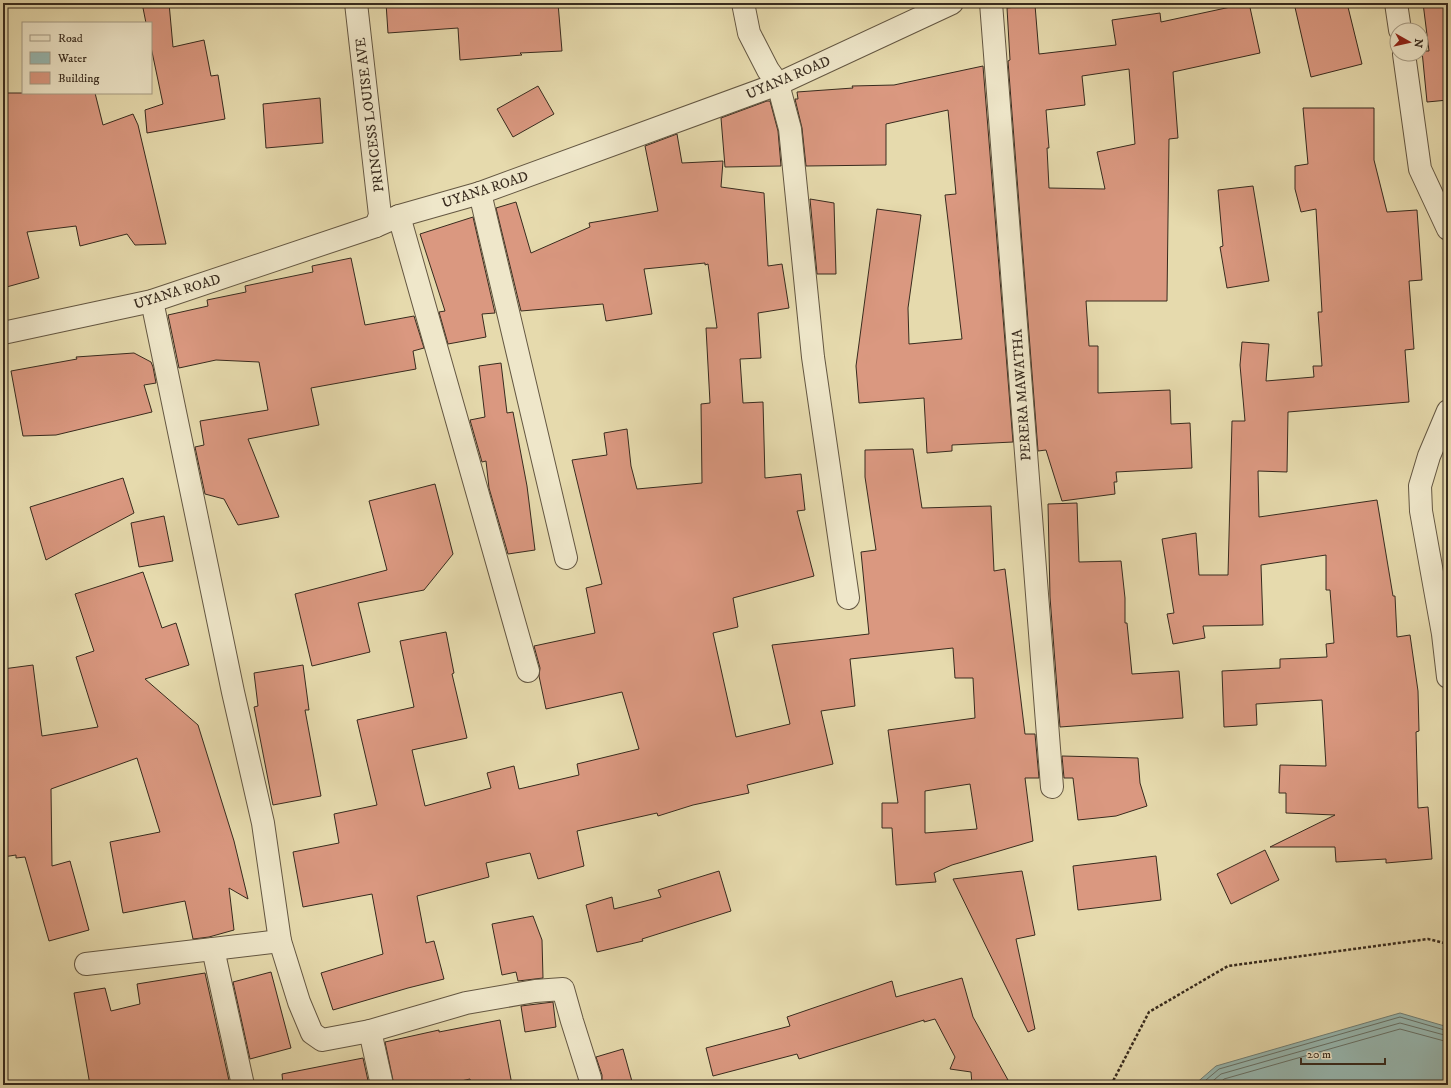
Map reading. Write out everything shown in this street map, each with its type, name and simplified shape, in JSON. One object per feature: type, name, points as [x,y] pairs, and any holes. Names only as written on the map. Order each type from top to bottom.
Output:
[{"type":"street","name":"PRINCESS LOUISE AVE","points":[[356,3],[380,215],[376,226]]},
{"type":"street","points":[[743,3],[749,33],[768,70],[778,84],[790,129],[813,357],[848,598]]},
{"type":"street","name":"UYANA ROAD","points":[[3,333],[152,301],[376,226],[399,216],[480,193],[778,84],[952,3]]},
{"type":"street","name":"PERERA MAWATHA","points":[[991,3],[1052,787]]},
{"type":"street","points":[[1396,3],[1399,22]]},
{"type":"street","points":[[1405,62],[1420,169],[1448,229]]},
{"type":"street","points":[[480,193],[566,558]]},
{"type":"street","points":[[399,216],[528,671]]},
{"type":"street","points":[[152,301],[233,692],[263,823],[280,941],[299,1002],[312,1033],[322,1040],[370,1032],[466,1003],[535,991],[563,989],[590,1078]]},
{"type":"street","points":[[1448,410],[1429,456],[1420,486],[1421,510],[1443,634],[1448,677]]},
{"type":"street","points":[[86,964],[280,941]]},
{"type":"street","points":[[213,949],[243,1085]]},
{"type":"street","points":[[370,1032],[382,1085]]},
{"type":"path","points":[[1111,1085],[1150,1012],[1228,966],[1428,939],[1448,944]]},
{"type":"water","points":[[1400,1013],[1448,1027],[1448,1085],[1194,1085],[1216,1066]]},
{"type":"building","points":[[142,3],[169,3],[173,47],[204,40],[211,76],[218,75],[225,119],[147,133],[145,110],[163,104],[152,52],[152,22],[146,22]]},
{"type":"building","points":[[386,3],[558,3],[562,51],[520,53],[522,55],[460,60],[458,28],[388,33]]},
{"type":"building","points":[[1249,3],[1260,53],[1173,72],[1178,138],[1169,139],[1167,301],[1086,301],[1089,346],[1098,346],[1098,393],[1170,390],[1171,424],[1190,423],[1192,468],[1116,472],[1117,482],[1114,482],[1115,494],[1062,501],[1046,450],[1038,451],[1008,61],[1010,60],[1007,8],[1035,5],[1039,54],[1116,45],[1112,20],[1160,13],[1161,22]],"holes":[[[1129,69],[1135,144],[1097,152],[1105,189],[1049,188],[1047,148],[1049,148],[1046,110],[1085,105],[1082,76]]]},
{"type":"building","points":[[1294,3],[1347,3],[1362,64],[1311,77]]},
{"type":"building","points":[[1423,3],[1448,3],[1448,100],[1427,102],[1423,62],[1429,62],[1429,22],[1425,22]]},
{"type":"building","points":[[983,66],[1013,442],[952,445],[952,451],[927,453],[924,398],[859,403],[856,366],[877,209],[921,215],[908,308],[909,344],[962,339],[945,195],[956,194],[948,110],[886,124],[886,165],[806,166],[802,128],[795,99],[798,99],[797,92],[853,88],[852,86],[894,85]]},
{"type":"building","points":[[538,86],[554,114],[513,137],[497,109]]},
{"type":"building","points":[[3,93],[95,94],[103,125],[133,114],[138,125],[166,244],[135,245],[127,234],[80,246],[76,226],[27,232],[39,278],[3,288]]},
{"type":"building","points":[[320,98],[323,143],[266,148],[263,104]]},
{"type":"building","points":[[770,101],[778,131],[781,166],[725,167],[721,118]]},
{"type":"building","points":[[1303,108],[1374,108],[1374,160],[1387,212],[1417,210],[1422,280],[1409,281],[1414,349],[1405,350],[1409,402],[1288,412],[1287,472],[1258,471],[1259,517],[1377,500],[1393,596],[1395,596],[1397,637],[1410,635],[1418,691],[1419,731],[1416,732],[1418,808],[1428,807],[1432,859],[1386,863],[1386,859],[1336,862],[1335,847],[1270,847],[1335,815],[1286,813],[1286,793],[1279,793],[1280,765],[1326,766],[1322,700],[1256,704],[1257,725],[1224,727],[1222,671],[1280,668],[1280,659],[1327,657],[1326,644],[1334,643],[1330,590],[1326,590],[1326,555],[1261,565],[1263,625],[1203,626],[1205,638],[1173,644],[1167,614],[1174,613],[1162,539],[1196,533],[1199,575],[1228,575],[1232,421],[1245,421],[1240,365],[1242,342],[1269,344],[1266,381],[1314,377],[1313,366],[1322,366],[1318,312],[1322,312],[1316,209],[1301,212],[1295,189],[1295,166],[1308,164]]},
{"type":"building","points":[[677,134],[682,163],[723,161],[721,187],[764,193],[768,266],[782,264],[789,308],[758,313],[761,358],[740,359],[743,403],[763,402],[765,478],[801,474],[805,510],[797,511],[814,576],[733,598],[738,627],[713,633],[736,737],[790,724],[772,645],[869,634],[861,552],[876,550],[865,477],[865,450],[913,449],[922,508],[991,506],[994,571],[1005,569],[1025,734],[1035,734],[1039,778],[1025,778],[1033,841],[952,865],[934,873],[936,882],[896,885],[892,828],[882,828],[882,803],[898,803],[888,730],[975,718],[973,678],[955,678],[953,648],[850,659],[855,706],[821,711],[833,764],[747,785],[749,793],[693,805],[658,816],[657,813],[577,831],[584,866],[538,879],[530,853],[486,863],[489,877],[417,896],[426,943],[434,941],[444,979],[333,1010],[321,973],[383,954],[372,894],[303,907],[293,852],[339,843],[334,814],[377,805],[357,720],[414,707],[400,641],[446,632],[454,673],[452,674],[467,738],[412,750],[425,806],[491,788],[487,773],[514,766],[519,789],[579,775],[577,764],[639,749],[622,692],[546,709],[539,676],[540,668],[534,646],[595,633],[586,588],[602,584],[572,460],[607,455],[604,433],[627,429],[631,466],[637,489],[702,483],[701,404],[710,403],[706,328],[717,328],[708,264],[705,265],[705,263],[644,269],[652,314],[606,321],[603,304],[521,311],[496,208],[516,202],[531,253],[590,227],[589,223],[658,211],[645,146]],"holes":[[[970,784],[977,829],[925,833],[925,791]]]},
{"type":"building","points":[[1253,186],[1269,281],[1227,288],[1220,247],[1223,246],[1218,190]]},
{"type":"building","points":[[810,199],[834,203],[836,274],[817,274]]},
{"type":"building","points":[[473,217],[495,313],[482,314],[486,337],[448,344],[439,312],[445,311],[420,234]]},
{"type":"building","points":[[351,258],[365,325],[414,316],[424,348],[413,351],[416,369],[311,388],[319,425],[248,439],[279,517],[238,525],[224,499],[205,494],[195,447],[204,445],[200,421],[268,410],[259,362],[216,360],[179,368],[168,315],[208,306],[207,300],[246,292],[245,286],[313,272],[312,266]]},
{"type":"building","points":[[134,353],[151,362],[153,367],[156,383],[144,385],[152,412],[56,435],[23,436],[11,371],[77,359],[76,357]]},
{"type":"building","points":[[501,363],[507,413],[513,412],[527,486],[535,550],[508,554],[489,488],[486,461],[482,462],[470,420],[485,417],[479,366]]},
{"type":"building","points":[[123,478],[134,513],[46,560],[30,507]]},
{"type":"building","points":[[435,484],[453,554],[424,590],[358,603],[370,652],[312,666],[295,594],[387,570],[369,501]]},
{"type":"building","points":[[1077,503],[1079,562],[1121,561],[1125,598],[1125,623],[1127,623],[1132,674],[1179,671],[1183,718],[1060,727],[1050,597],[1048,504]]},
{"type":"building","points":[[164,516],[173,561],[139,567],[131,523]]},
{"type":"building","points":[[143,572],[162,628],[176,623],[189,665],[145,679],[198,725],[234,841],[248,899],[229,888],[234,930],[209,937],[193,939],[185,901],[123,913],[110,842],[160,832],[137,758],[51,789],[52,866],[70,861],[89,930],[49,941],[25,857],[16,858],[16,855],[3,857],[3,669],[33,665],[42,736],[98,727],[76,657],[94,651],[75,594]]},
{"type":"building","points":[[303,665],[309,710],[305,710],[321,796],[273,805],[254,707],[258,706],[254,673]]},
{"type":"building","points":[[1062,756],[1138,758],[1140,783],[1147,806],[1116,816],[1078,820],[1073,778],[1064,778]]},
{"type":"building","points":[[1265,850],[1279,880],[1231,904],[1217,874]]},
{"type":"building","points":[[1156,856],[1161,900],[1078,910],[1073,866]]},
{"type":"building","points":[[719,871],[731,911],[642,939],[643,941],[597,952],[586,905],[612,897],[614,909],[661,897],[658,890]]},
{"type":"building","points":[[1022,871],[1035,935],[1016,939],[1035,1029],[1028,1032],[953,879]]},
{"type":"building","points":[[533,916],[542,940],[543,978],[518,981],[516,972],[502,975],[492,924]]},
{"type":"building","points":[[271,972],[291,1048],[250,1059],[233,982]]},
{"type":"building","points":[[205,973],[230,1085],[90,1085],[74,993],[105,988],[111,1011],[140,1004],[137,984]]},
{"type":"building","points":[[962,978],[973,1017],[1008,1080],[989,1085],[972,1085],[971,1072],[950,1069],[955,1057],[935,1019],[924,1022],[924,1020],[799,1059],[797,1054],[713,1076],[706,1048],[790,1026],[787,1017],[892,981],[896,997]]},
{"type":"building","points":[[553,1002],[556,1027],[525,1032],[521,1006]]},
{"type":"building","points":[[500,1020],[512,1085],[471,1085],[470,1079],[443,1085],[394,1085],[385,1042],[439,1030],[439,1032]]},
{"type":"building","points":[[623,1049],[633,1085],[600,1085],[602,1075],[596,1057]]},
{"type":"building","points":[[363,1058],[369,1085],[283,1085],[282,1074]]}]
